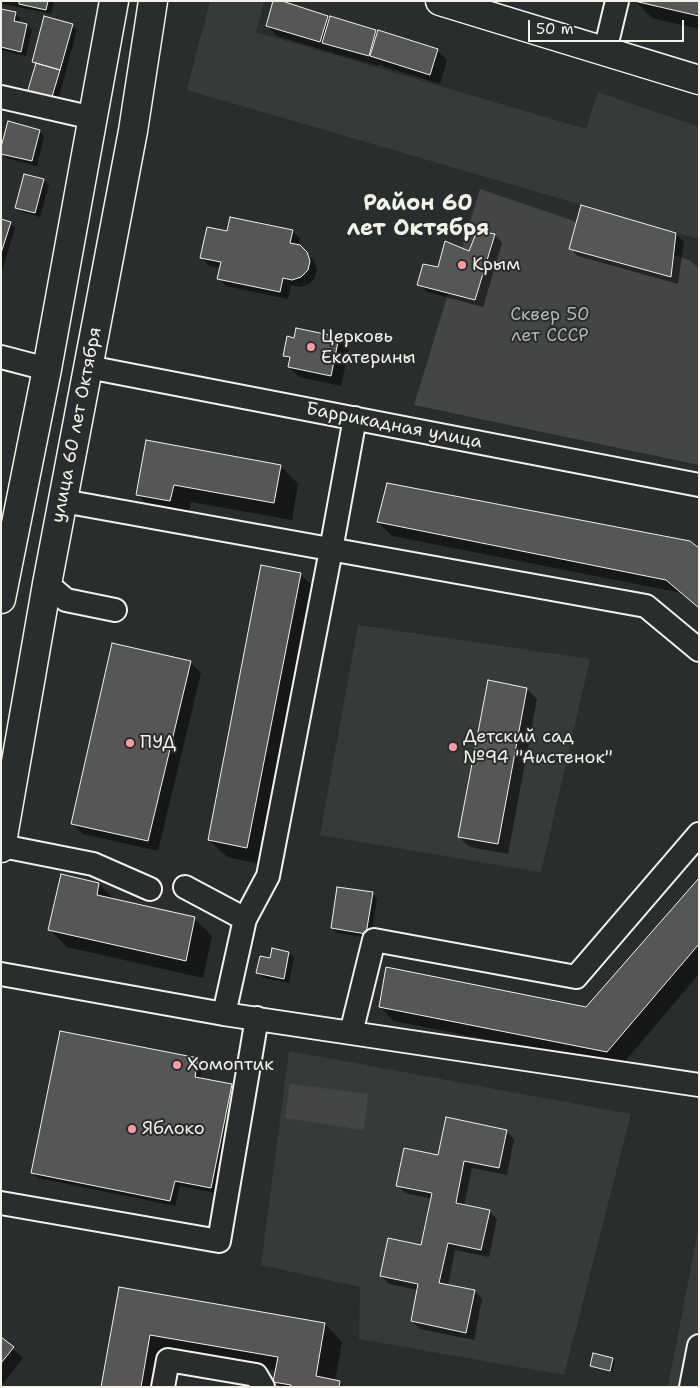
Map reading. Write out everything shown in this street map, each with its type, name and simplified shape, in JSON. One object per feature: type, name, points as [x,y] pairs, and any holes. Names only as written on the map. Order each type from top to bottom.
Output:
[{"type":"main road","points":[[1,599],[47,369],[114,1]]},
{"type":"main road","name":"улица 60 лет Октября","points":[[2,847],[52,596],[63,501],[133,132],[152,1]]},
{"type":"main road","points":[[440,1],[699,80]]},
{"type":"street","points":[[606,52],[617,1]]},
{"type":"street","points":[[1,97],[93,118]]},
{"type":"street","points":[[1,357],[47,369]]},
{"type":"street","name":"Баррикадная улица","points":[[88,367],[699,485]]},
{"type":"street","points":[[224,1014],[246,919],[268,876],[332,550],[355,418]]},
{"type":"street","points":[[63,501],[646,606],[699,650]]},
{"type":"street","points":[[52,596],[115,610]]},
{"type":"street","points":[[352,1033],[374,940],[576,977],[699,834]]},
{"type":"street","points":[[2,847],[93,864],[150,888]]},
{"type":"street","points":[[185,887],[246,919]]},
{"type":"street","points":[[1,974],[224,1014],[699,1086]]},
{"type":"street","points":[[1,1203],[219,1241],[257,1018]]},
{"type":"street","points":[[695,1380],[699,1346]]},
{"type":"street","points":[[162,1387],[168,1360],[256,1375],[264,1387]]},
{"type":"shaded area","points":[[210,1],[264,1],[256,32],[586,129],[598,92],[699,127],[699,239],[187,90]]},
{"type":"shaded area","name":"Детский сад №94 \"Аистенок\"","points":[[358,625],[590,659],[541,872],[320,835]]},
{"type":"shaded area","points":[[289,1051],[631,1114],[564,1375],[359,1339],[360,1287],[261,1265]]},
{"type":"shaded area","points":[[699,1225],[699,1387],[668,1387]]},
{"type":"green space","name":"Сквер 50 лет СССР","points":[[480,189],[691,261],[699,269],[699,465],[414,405]]},
{"type":"green space","points":[[290,1084],[368,1094],[364,1130],[285,1118]]},
{"type":"building","points":[[19,1],[48,1],[46,10],[19,4]]},
{"type":"building","points":[[273,1],[282,1],[328,16],[320,42],[266,26]]},
{"type":"building","points":[[634,1],[699,1],[699,16]]},
{"type":"building","points":[[1,9],[16,12],[14,21],[27,24],[21,52],[1,47]]},
{"type":"building","points":[[44,16],[73,24],[60,70],[32,62]]},
{"type":"building","points":[[330,16],[376,30],[369,56],[322,43]]},
{"type":"building","points":[[378,30],[438,49],[430,75],[370,56]]},
{"type":"building","points":[[36,63],[60,70],[51,100],[27,93]]},
{"type":"building","points":[[8,121],[40,130],[32,161],[1,154]]},
{"type":"building","points":[[24,174],[44,179],[35,213],[15,208]]},
{"type":"building","points":[[581,205],[676,233],[671,277],[569,249]]},
{"type":"building","points":[[230,217],[293,230],[290,243],[300,245],[307,252],[310,261],[308,270],[301,277],[292,280],[283,278],[280,292],[217,279],[221,262],[200,258],[207,227],[227,231]]},
{"type":"building","points":[[1,219],[11,222],[1,253]]},
{"type":"building","name":"Крым","points":[[477,231],[495,234],[475,300],[417,285],[423,264],[438,267],[445,241],[469,251]]},
{"type":"building","name":"Церковь Екатерины","points":[[296,328],[339,337],[331,376],[288,367],[290,357],[283,356],[287,336],[294,338]]},
{"type":"building","points":[[146,440],[281,465],[274,503],[174,485],[170,501],[136,495]]},
{"type":"building","points":[[387,483],[690,541],[699,548],[699,608],[666,580],[377,522]]},
{"type":"building","points":[[261,565],[301,573],[247,848],[208,840]]},
{"type":"building","name":"ПУД","points":[[112,643],[191,661],[148,841],[71,824]]},
{"type":"building","points":[[488,680],[527,688],[498,844],[458,837]]},
{"type":"building","points":[[61,874],[99,883],[97,895],[195,917],[186,961],[48,930]]},
{"type":"building","points":[[699,878],[699,944],[607,1052],[379,1007],[386,967],[586,1007]]},
{"type":"building","points":[[337,887],[373,892],[366,934],[331,928]]},
{"type":"building","points":[[272,948],[289,952],[284,979],[256,973],[260,956],[270,958]]},
{"type":"building","name":"Яблоко","points":[[60,1031],[198,1058],[195,1077],[232,1084],[211,1188],[175,1181],[170,1201],[31,1173]]},
{"type":"building","points":[[446,1117],[507,1130],[499,1168],[464,1161],[456,1203],[490,1210],[481,1250],[448,1243],[439,1283],[475,1290],[466,1333],[411,1321],[418,1284],[380,1276],[388,1238],[421,1245],[432,1193],[396,1186],[404,1148],[438,1155]]},
{"type":"building","points":[[119,1287],[325,1323],[316,1376],[340,1381],[339,1387],[291,1387],[291,1385],[273,1382],[278,1357],[150,1335],[141,1387],[101,1387]]},
{"type":"building","points":[[1,1337],[14,1347],[1,1363]]},
{"type":"building","points":[[593,1353],[613,1358],[610,1371],[590,1366]]},
{"type":"place","name":"Крым","points":[[462,265]]},
{"type":"place","name":"Церковь Екатерины","points":[[311,347]]},
{"type":"place","name":"ПУД","points":[[130,743]]},
{"type":"place","name":"Детский сад №94 \"Аистенок\"","points":[[453,747]]},
{"type":"place","name":"Хомоптик","points":[[177,1065]]},
{"type":"place","name":"Яблоко","points":[[132,1129]]},
{"type":"district","name":"Район 60 лет Октября","points":[[418,216]]}]
